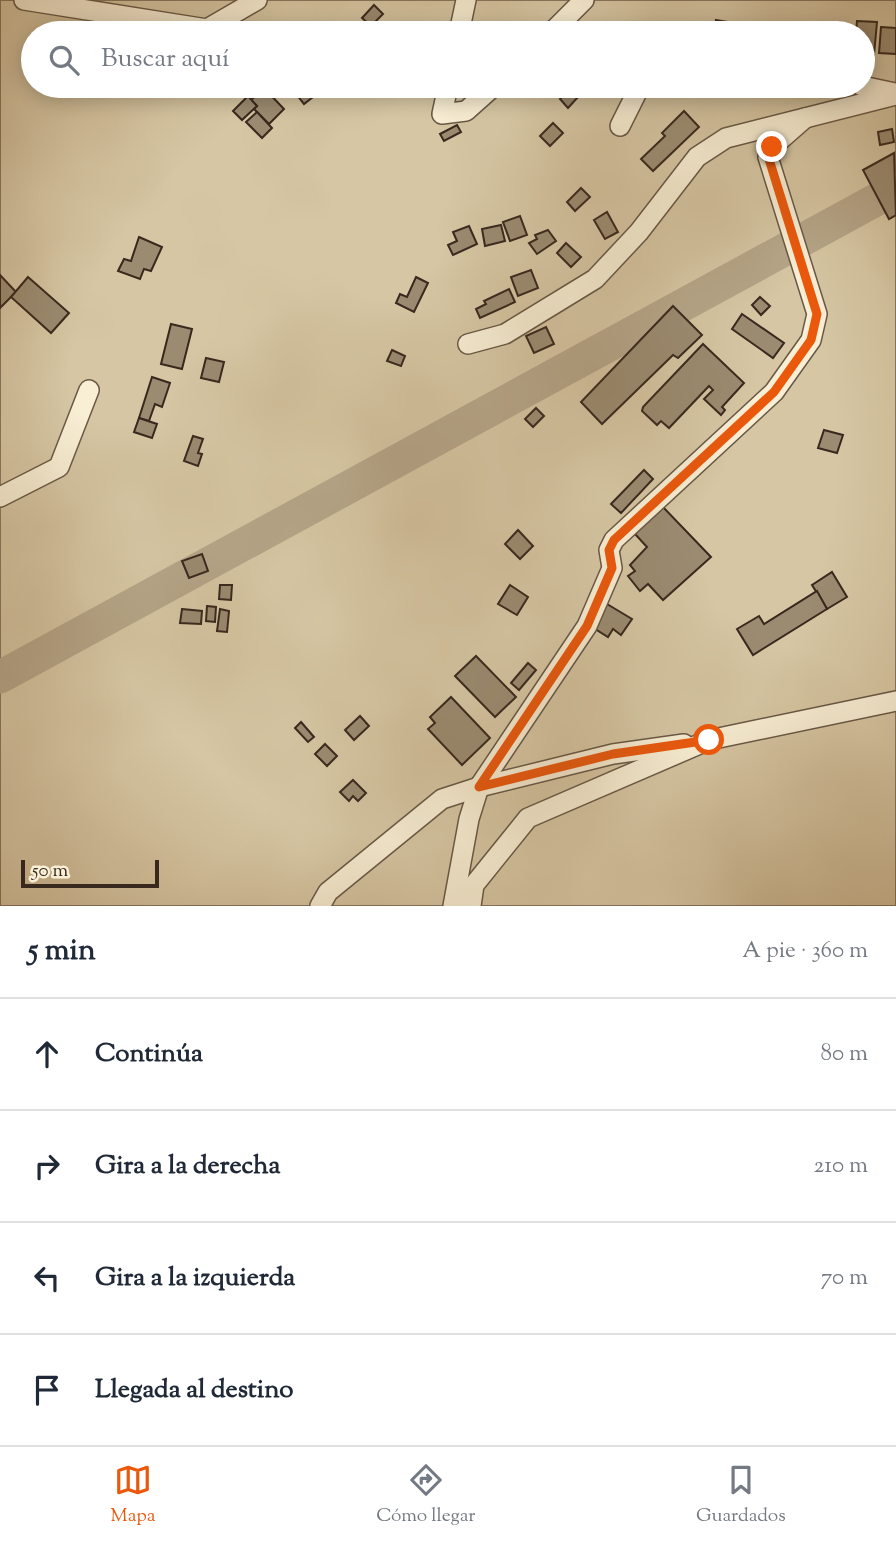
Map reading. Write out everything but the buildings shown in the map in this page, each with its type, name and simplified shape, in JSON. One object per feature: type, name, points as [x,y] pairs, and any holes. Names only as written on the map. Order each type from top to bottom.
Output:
[{"type":"street","points":[[24,0],[157,21]]},
{"type":"street","points":[[221,21],[257,0]]},
{"type":"street","points":[[462,21],[466,0]]},
{"type":"street","points":[[563,21],[584,0]]},
{"type":"street","points":[[875,89],[896,94]]},
{"type":"street","points":[[468,344],[505,334],[595,279],[639,232],[697,157],[726,138],[896,94]]},
{"type":"street","points":[[445,98],[442,114],[466,111],[481,98]]},
{"type":"street","points":[[620,126],[634,98]]},
{"type":"street","points":[[453,906],[468,819],[479,787],[587,626],[612,568],[609,550],[614,540],[774,392],[811,340],[817,314],[768,156],[772,147],[805,118]]},
{"type":"street","points":[[0,497],[59,467],[89,390]]},
{"type":"street","points":[[320,906],[328,892],[442,799],[479,787],[613,754],[709,740],[896,701]]},
{"type":"street","points":[[471,906],[474,885],[528,818],[709,740]]},
{"type":"shaded area","points":[[0,0],[896,0],[896,906],[0,906]]},
{"type":"waterway","points":[[0,677],[896,189]]},
{"type":"route","points":[[709,740],[613,754],[479,787],[587,626],[612,568],[609,550],[614,540],[774,392],[811,340],[817,314],[768,156],[772,147]]}]
